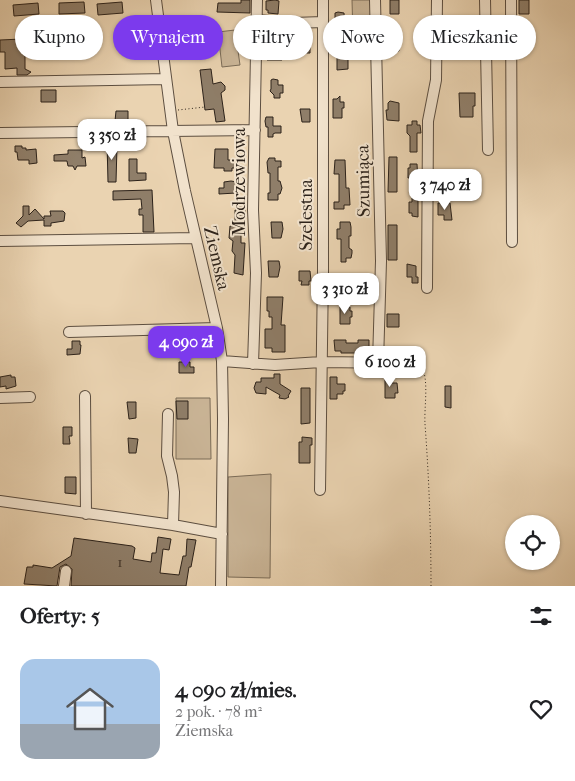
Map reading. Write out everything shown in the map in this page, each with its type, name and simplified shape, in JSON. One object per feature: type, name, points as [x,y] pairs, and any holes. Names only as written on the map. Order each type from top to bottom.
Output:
[{"type":"street","name":"Ziemska","points":[[156,0],[173,130],[217,328],[222,361],[224,420],[221,586]]},
{"type":"street","name":"Modrzewiowa","points":[[257,0],[258,15]]},
{"type":"street","name":"Szelestna","points":[[322,0],[323,22]]},
{"type":"street","name":"Szumiąca","points":[[376,0],[381,261],[378,362]]},
{"type":"street","points":[[427,288],[428,122],[436,80],[437,0]]},
{"type":"street","points":[[485,0],[488,150]]},
{"type":"street","points":[[511,0],[512,242]]},
{"type":"street","points":[[313,22],[323,22]]},
{"type":"street","name":"Modrzewiowa","points":[[253,364],[256,273],[254,210],[257,60]]},
{"type":"street","name":"Szelestna","points":[[320,490],[323,60]]},
{"type":"street","points":[[0,82],[166,79]]},
{"type":"street","points":[[0,133],[255,130]]},
{"type":"street","points":[[0,241],[196,238]]},
{"type":"street","points":[[69,332],[217,328]]},
{"type":"street","points":[[222,361],[275,365],[321,362],[404,363]]},
{"type":"street","points":[[86,396],[86,514]]},
{"type":"street","points":[[0,398],[30,397]]},
{"type":"street","points":[[168,414],[166,456],[172,476],[174,492],[173,526]]},
{"type":"street","points":[[0,501],[222,534]]},
{"type":"street","points":[[64,586],[66,571]]},
{"type":"path","points":[[175,110],[205,107]]},
{"type":"path","points":[[404,363],[422,367],[426,375],[425,424],[430,502],[431,586]]},
{"type":"shaded area","points":[[352,0],[372,0],[372,15],[352,15]]},
{"type":"shaded area","points":[[233,30],[233,60],[239,60],[240,65],[222,67],[223,31]]},
{"type":"shaded area","points":[[176,398],[210,398],[211,459],[176,459]]},
{"type":"shaded area","points":[[271,474],[270,578],[228,577],[228,477]]},
{"type":"building","points":[[241,0],[250,0],[250,13],[217,12],[218,3],[241,3]]},
{"type":"building","points":[[390,0],[399,0],[399,14],[390,14]]},
{"type":"building","points":[[519,0],[529,0],[529,14],[519,14]]},
{"type":"building","points":[[266,1],[279,1],[278,14],[268,13]]},
{"type":"building","points":[[84,2],[85,13],[59,14],[59,3]]},
{"type":"building","points":[[122,2],[123,13],[98,15],[97,4]]},
{"type":"building","points":[[38,3],[39,14],[14,16],[13,5]]},
{"type":"building","points":[[335,13],[344,13],[344,15],[335,15]]},
{"type":"building","points":[[15,39],[15,60],[25,60],[25,69],[31,72],[27,75],[17,75],[17,68],[5,69],[5,52],[0,52],[0,40]]},
{"type":"building","points":[[337,60],[348,60],[348,69],[337,70]]},
{"type":"building","points":[[211,69],[213,84],[221,82],[225,86],[225,90],[221,93],[225,121],[216,122],[214,109],[205,110],[200,70]]},
{"type":"building","points":[[271,80],[278,80],[278,85],[283,85],[283,93],[280,93],[280,98],[274,98],[270,91]]},
{"type":"building","points":[[41,90],[56,90],[56,102],[41,102]]},
{"type":"building","points":[[459,93],[475,93],[473,117],[460,117]]},
{"type":"building","points":[[340,96],[340,102],[344,102],[342,118],[333,118],[333,99],[337,99]]},
{"type":"building","points":[[390,101],[399,103],[399,121],[387,120],[386,110],[388,110],[388,103]]},
{"type":"building","points":[[300,109],[310,109],[310,122],[302,122]]},
{"type":"building","points":[[116,111],[128,111],[126,125],[118,124],[118,121],[115,121]]},
{"type":"building","points":[[266,117],[273,117],[273,126],[281,126],[281,133],[275,133],[273,137],[268,137]]},
{"type":"building","points":[[412,121],[417,121],[417,125],[420,125],[421,133],[417,133],[417,152],[410,152],[410,136],[407,133],[407,125],[412,125]]},
{"type":"building","points":[[107,141],[115,141],[117,146],[116,182],[108,182]]},
{"type":"building","points":[[15,146],[22,146],[26,150],[36,149],[37,163],[29,164],[29,160],[18,160]]},
{"type":"building","points":[[215,149],[228,149],[228,160],[237,160],[237,168],[232,168],[232,171],[224,171],[224,168],[214,168]]},
{"type":"building","points":[[68,150],[82,150],[82,158],[85,157],[86,166],[77,166],[75,170],[73,166],[68,166],[67,161],[54,161],[54,155],[68,154]]},
{"type":"building","points":[[389,157],[397,157],[397,192],[388,192]]},
{"type":"building","points":[[269,158],[281,161],[281,167],[278,167],[278,181],[280,181],[282,188],[280,194],[278,194],[278,200],[268,200],[270,173],[268,173],[267,162]]},
{"type":"building","points":[[129,159],[137,159],[137,173],[146,173],[146,180],[129,181]]},
{"type":"building","points":[[335,160],[345,160],[346,188],[349,188],[350,205],[344,205],[344,209],[334,209],[334,202],[339,202],[339,174],[334,174]]},
{"type":"building","points":[[410,164],[417,164],[418,181],[410,181],[410,178],[408,178]]},
{"type":"building","points":[[224,182],[237,182],[239,191],[236,193],[219,194],[219,188],[224,188]]},
{"type":"building","points":[[152,190],[154,232],[143,232],[143,215],[139,215],[139,209],[142,209],[141,199],[113,200],[113,191]]},
{"type":"building","points":[[412,198],[418,198],[418,217],[412,216],[412,213],[409,213],[409,202],[412,202]]},
{"type":"building","points":[[438,203],[450,203],[452,220],[444,220],[444,215],[438,215]]},
{"type":"building","points":[[237,205],[245,205],[245,218],[241,220],[241,243],[245,243],[243,275],[234,273],[235,255],[232,251],[233,241],[229,238],[230,226],[235,226],[235,210],[237,210]]},
{"type":"building","points":[[23,206],[29,206],[29,215],[35,209],[44,219],[44,216],[51,216],[50,211],[63,211],[65,213],[64,221],[51,223],[51,226],[44,226],[44,220],[28,221],[21,227],[16,223],[23,216]]},
{"type":"building","points":[[271,222],[282,222],[281,238],[272,238]]},
{"type":"building","points":[[340,222],[350,222],[351,227],[349,248],[352,250],[352,253],[351,258],[346,258],[346,262],[341,262],[341,239],[337,239],[337,229],[340,229]]},
{"type":"building","points":[[388,225],[397,225],[397,260],[388,260]]},
{"type":"building","points":[[268,261],[279,261],[278,277],[269,277]]},
{"type":"building","points":[[407,264],[416,266],[418,283],[412,283],[412,277],[407,277]]},
{"type":"building","points":[[299,271],[310,271],[311,281],[309,281],[309,285],[301,285],[302,281],[299,281]]},
{"type":"building","points":[[337,278],[347,278],[347,292],[339,293]]},
{"type":"building","points":[[267,297],[283,297],[281,325],[285,325],[285,352],[272,352],[272,348],[265,348],[265,329],[272,329],[272,317],[269,317],[269,311],[267,311]]},
{"type":"building","points":[[340,307],[350,307],[352,317],[350,317],[350,324],[340,324]]},
{"type":"building","points":[[387,314],[399,314],[399,327],[387,327]]},
{"type":"building","points":[[161,339],[170,339],[171,345],[174,345],[174,353],[162,353]]},
{"type":"building","points":[[334,340],[358,343],[358,340],[369,340],[369,351],[341,353],[341,351],[335,351]]},
{"type":"building","points":[[72,341],[80,341],[80,354],[67,355],[67,349],[72,349]]},
{"type":"building","points":[[179,362],[190,362],[190,367],[194,367],[194,373],[179,373]]},
{"type":"building","points":[[274,374],[280,374],[280,384],[291,391],[289,397],[285,399],[279,398],[280,395],[266,387],[266,394],[256,393],[254,388],[256,382],[261,382],[261,378],[274,378]]},
{"type":"building","points":[[11,375],[11,377],[15,377],[16,386],[6,389],[6,386],[0,387],[0,377]]},
{"type":"building","points":[[385,376],[392,376],[392,383],[397,383],[398,393],[395,393],[395,398],[385,398]]},
{"type":"building","points":[[330,377],[337,377],[337,384],[345,384],[345,391],[343,391],[343,394],[337,394],[337,399],[330,399]]},
{"type":"building","points":[[445,386],[451,386],[451,408],[445,407]]},
{"type":"building","points":[[301,388],[310,388],[310,423],[301,424]]},
{"type":"building","points":[[176,401],[188,401],[188,419],[177,419]]},
{"type":"building","points":[[127,402],[136,402],[136,418],[129,419]]},
{"type":"building","points":[[63,427],[72,427],[72,436],[69,436],[70,444],[63,444]]},
{"type":"building","points":[[302,437],[312,438],[310,463],[299,463],[299,442],[302,442]]},
{"type":"building","points":[[128,438],[138,439],[136,453],[129,453]]},
{"type":"building","points":[[65,477],[76,477],[76,494],[65,493]]},
{"type":"building","points":[[158,537],[171,539],[169,550],[163,549],[160,573],[179,575],[183,556],[186,556],[187,539],[196,540],[186,586],[71,586],[72,569],[66,564],[60,567],[57,586],[24,584],[27,567],[33,567],[33,565],[52,568],[71,556],[74,538],[132,546],[135,548],[133,559],[151,562],[152,553],[156,553]]}]
